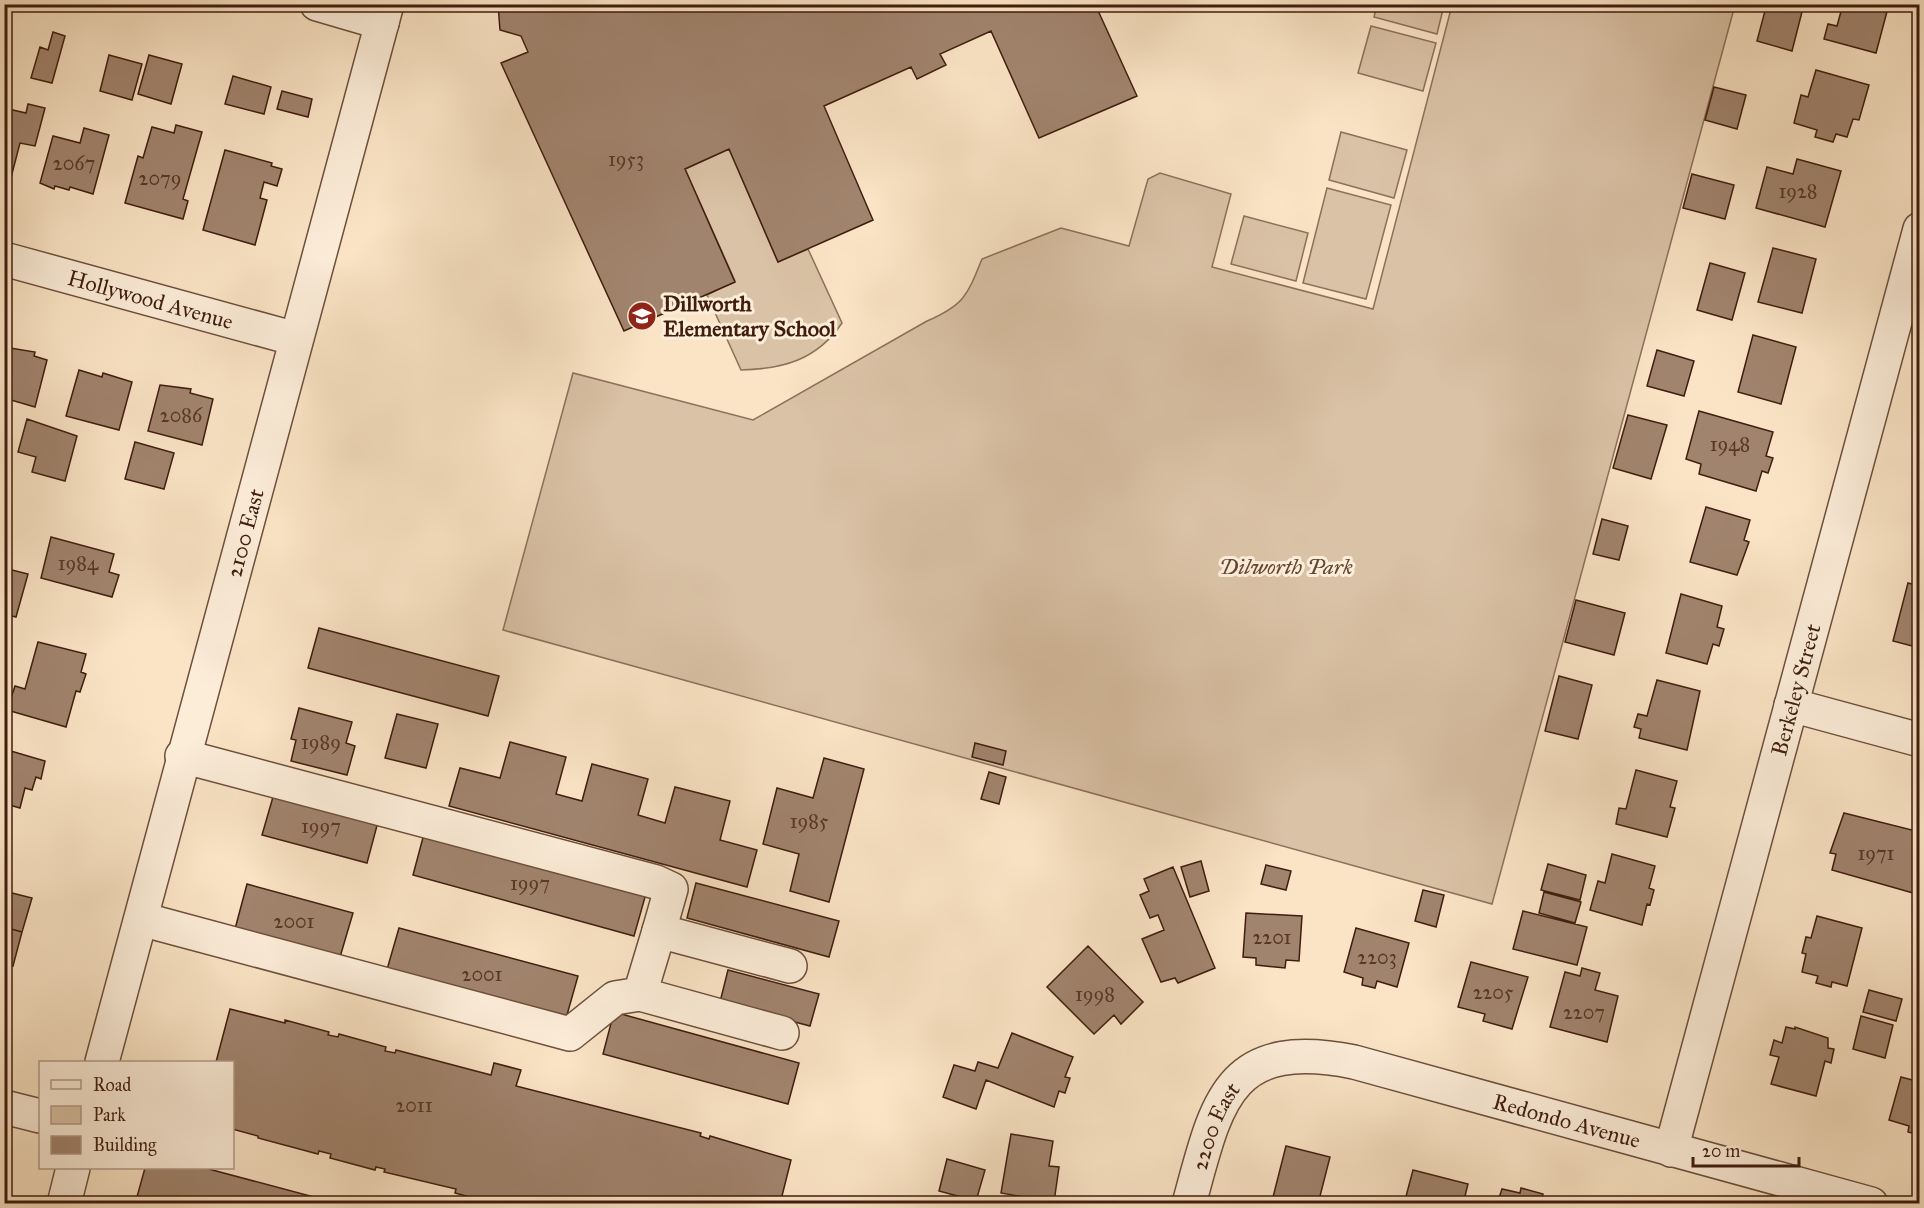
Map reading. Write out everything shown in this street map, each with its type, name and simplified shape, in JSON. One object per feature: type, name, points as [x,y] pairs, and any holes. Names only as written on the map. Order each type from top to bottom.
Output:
[{"type":"street","points":[[316,4],[384,14]]},
{"type":"street","name":"2100 East","points":[[102,1061],[182,756],[384,14]]},
{"type":"street","name":"Berkeley Street","points":[[1671,1150],[1791,705],[1915,267],[1920,229]]},
{"type":"street","name":"Hollywood Avenue","points":[[4,259],[296,339]]},
{"type":"street","points":[[1791,705],[1920,740]]},
{"type":"street","points":[[182,756],[656,882],[671,889],[640,994]]},
{"type":"street","points":[[141,919],[570,1034],[615,998],[640,994],[782,1033]]},
{"type":"street","points":[[659,931],[790,966]]},
{"type":"street","name":"Redondo Avenue","points":[[1261,1064],[1303,1056],[1354,1062],[1871,1203]]},
{"type":"street","name":"2200 East","points":[[1189,1203],[1214,1118],[1225,1095],[1241,1076],[1261,1064]]},
{"type":"street","points":[[4,1107],[39,1116]]},
{"type":"street","points":[[64,1203],[73,1169]]},
{"type":"green space","points":[[1377,4],[1444,5],[1437,34],[1374,17]]},
{"type":"green space","name":"Dilworth Park","points":[[1452,5],[1735,5],[1492,904],[503,630],[573,373],[753,420],[949,310],[968,291],[982,259],[1061,228],[1129,246],[1148,179],[1160,173],[1231,194],[1212,267],[1373,309]]},
{"type":"green space","points":[[1371,26],[1436,43],[1423,91],[1358,73]]},
{"type":"green space","points":[[1341,132],[1407,150],[1394,198],[1329,180]]},
{"type":"green space","points":[[729,149],[778,262],[808,249],[842,323],[822,346],[798,360],[785,364],[741,370],[707,295],[735,281],[685,169]]},
{"type":"green space","points":[[1327,188],[1391,205],[1366,299],[1303,283]]},
{"type":"green space","points":[[1244,216],[1308,233],[1296,281],[1231,264]]},
{"type":"building","points":[[498,4],[1095,4],[1137,96],[1039,138],[991,31],[940,54],[946,65],[917,79],[911,67],[824,106],[873,220],[778,262],[729,149],[685,169],[735,282],[624,331],[501,63],[528,52],[521,36],[500,30]]},
{"type":"building","points":[[1756,4],[1804,4],[1792,51],[1757,41],[1766,7]]},
{"type":"building","points":[[1843,4],[1889,4],[1876,53],[1824,39],[1828,24],[1837,26]]},
{"type":"building","points":[[53,32],[65,36],[52,83],[31,78],[40,47],[48,50]]},
{"type":"building","points":[[109,55],[142,64],[132,100],[100,91]]},
{"type":"building","points":[[149,55],[182,64],[171,104],[138,94]]},
{"type":"building","points":[[1816,70],[1869,85],[1859,120],[1853,119],[1847,137],[1836,134],[1833,142],[1815,137],[1817,130],[1794,123],[1801,95],[1808,97]]},
{"type":"building","points":[[233,76],[271,87],[264,114],[225,104]]},
{"type":"building","points":[[1714,87],[1746,95],[1737,129],[1705,120]]},
{"type":"building","points":[[282,91],[312,99],[308,117],[277,109]]},
{"type":"building","points":[[28,104],[45,108],[35,146],[20,143],[8,189],[4,188],[4,108],[26,113]]},
{"type":"building","points":[[176,125],[202,132],[183,199],[188,201],[183,219],[125,203],[138,156],[143,158],[152,127],[174,133]]},
{"type":"building","points":[[84,128],[109,135],[93,194],[70,187],[69,190],[55,186],[54,189],[40,183],[53,136],[80,143]]},
{"type":"building","points":[[225,150],[272,163],[271,166],[282,169],[277,186],[264,182],[260,198],[267,200],[255,245],[203,230]]},
{"type":"building","points":[[1797,159],[1841,171],[1825,227],[1756,208],[1767,167],[1793,174]]},
{"type":"building","points":[[1692,174],[1734,185],[1725,219],[1683,208]]},
{"type":"building","points":[[1773,248],[1816,259],[1802,313],[1758,302]]},
{"type":"building","points":[[1710,263],[1745,273],[1732,320],[1697,310]]},
{"type":"building","points":[[1753,335],[1796,347],[1781,404],[1738,392]]},
{"type":"building","points":[[4,347],[35,352],[34,356],[47,360],[35,407],[4,398]]},
{"type":"building","points":[[1657,350],[1694,361],[1684,396],[1647,386]]},
{"type":"building","points":[[79,370],[102,377],[103,373],[132,382],[119,430],[66,416]]},
{"type":"building","points":[[160,385],[191,389],[190,393],[213,399],[202,445],[148,431]]},
{"type":"building","points":[[1699,411],[1773,432],[1766,456],[1773,458],[1768,473],[1762,471],[1756,491],[1699,474],[1701,464],[1686,459]]},
{"type":"building","points":[[1628,415],[1667,425],[1651,479],[1613,468]]},
{"type":"building","points":[[27,419],[77,436],[65,481],[32,472],[36,457],[18,452]]},
{"type":"building","points":[[135,442],[174,453],[164,489],[125,479]]},
{"type":"building","points":[[1706,507],[1750,520],[1744,540],[1749,542],[1737,575],[1690,562]]},
{"type":"building","points":[[1602,519],[1628,526],[1619,560],[1593,554]]},
{"type":"building","points":[[51,537],[114,554],[109,572],[119,575],[112,597],[41,578]]},
{"type":"building","points":[[4,568],[28,574],[16,617],[4,614]]},
{"type":"building","points":[[1908,583],[1920,586],[1920,648],[1893,641]]},
{"type":"building","points":[[1681,594],[1722,606],[1717,627],[1724,629],[1719,646],[1713,644],[1707,664],[1666,653]]},
{"type":"building","points":[[1576,600],[1625,613],[1614,655],[1565,642]]},
{"type":"building","points":[[319,628],[499,676],[488,716],[308,668]]},
{"type":"building","points":[[38,642],[86,654],[81,672],[86,674],[80,692],[76,691],[66,727],[7,710],[15,686],[25,689]]},
{"type":"building","points":[[1559,676],[1592,685],[1578,739],[1545,731]]},
{"type":"building","points":[[1657,680],[1700,691],[1687,750],[1639,738],[1641,729],[1634,727],[1638,714],[1647,716]]},
{"type":"building","points":[[299,708],[352,722],[346,743],[355,746],[347,775],[291,761],[296,740],[291,739]]},
{"type":"building","points":[[397,714],[438,724],[426,768],[385,758]]},
{"type":"building","points":[[510,742],[566,757],[556,794],[582,801],[592,764],[648,779],[638,815],[665,823],[675,787],[730,801],[720,840],[757,850],[747,887],[449,806],[460,768],[500,778]]},
{"type":"building","points":[[975,743],[1006,751],[1003,765],[972,757]]},
{"type":"building","points":[[4,749],[45,761],[41,779],[36,777],[32,790],[25,788],[20,808],[6,804],[4,809]]},
{"type":"building","points":[[824,758],[864,769],[829,902],[790,891],[799,854],[763,844],[777,788],[813,798]]},
{"type":"building","points":[[1636,770],[1677,781],[1670,807],[1675,808],[1667,837],[1616,824],[1619,808],[1626,809]]},
{"type":"building","points":[[989,772],[1006,777],[999,804],[981,799]]},
{"type":"building","points":[[275,790],[379,818],[367,863],[262,835]]},
{"type":"building","points":[[1844,813],[1920,832],[1920,895],[1832,870],[1836,854],[1830,853]]},
{"type":"building","points":[[425,830],[647,890],[634,936],[413,875]]},
{"type":"building","points":[[1612,854],[1655,866],[1649,888],[1654,890],[1650,905],[1647,904],[1642,925],[1590,910],[1598,881],[1605,883]]},
{"type":"building","points":[[1201,861],[1209,891],[1190,897],[1181,867]]},
{"type":"building","points":[[1548,864],[1586,875],[1580,900],[1541,890]]},
{"type":"building","points":[[1266,865],[1291,871],[1286,890],[1261,884]]},
{"type":"building","points":[[1173,867],[1215,968],[1178,983],[1175,978],[1161,982],[1142,939],[1164,930],[1158,915],[1150,918],[1140,895],[1149,891],[1144,879]]},
{"type":"building","points":[[696,883],[839,921],[829,957],[687,918]]},
{"type":"building","points":[[247,884],[353,913],[340,957],[235,929]]},
{"type":"building","points":[[1423,890],[1444,895],[1436,927],[1415,921]]},
{"type":"building","points":[[4,891],[32,898],[22,932],[4,927]]},
{"type":"building","points":[[1544,892],[1581,902],[1575,923],[1539,913]]},
{"type":"building","points":[[1523,911],[1587,927],[1577,965],[1513,949]]},
{"type":"building","points":[[1246,913],[1302,916],[1299,961],[1286,960],[1285,968],[1256,965],[1256,958],[1243,957]]},
{"type":"building","points":[[1817,916],[1862,928],[1847,986],[1832,982],[1831,987],[1816,983],[1818,976],[1802,972],[1806,954],[1802,953],[1806,937],[1811,938]]},
{"type":"building","points":[[4,927],[22,932],[13,966],[4,963]]},
{"type":"building","points":[[399,928],[578,976],[565,1022],[386,973]]},
{"type":"building","points":[[1356,928],[1409,943],[1397,987],[1377,981],[1375,988],[1362,985],[1363,978],[1344,972]]},
{"type":"building","points":[[1088,946],[1143,1002],[1121,1024],[1114,1015],[1094,1034],[1047,987]]},
{"type":"building","points":[[1471,962],[1528,977],[1512,1029],[1483,1021],[1485,1014],[1458,1007]]},
{"type":"building","points":[[1582,968],[1600,973],[1595,990],[1618,996],[1607,1042],[1550,1027],[1565,972],[1580,976]]},
{"type":"building","points":[[728,970],[819,994],[810,1026],[720,1002]]},
{"type":"building","points":[[1869,990],[1902,999],[1896,1021],[1863,1012]]},
{"type":"building","points":[[230,1009],[285,1023],[285,1020],[329,1032],[328,1035],[338,1037],[339,1034],[386,1047],[385,1051],[395,1053],[396,1050],[491,1075],[494,1063],[521,1070],[516,1086],[701,1133],[700,1136],[709,1139],[710,1136],[791,1160],[780,1204],[512,1204],[502,1200],[501,1204],[495,1204],[455,1193],[456,1189],[384,1172],[385,1169],[376,1167],[375,1170],[330,1158],[331,1154],[319,1151],[318,1154],[234,1130],[234,1061],[216,1061]]},
{"type":"building","points":[[614,1012],[799,1063],[788,1104],[603,1054]]},
{"type":"building","points":[[1861,1016],[1893,1025],[1885,1058],[1853,1049]]},
{"type":"building","points":[[1786,1027],[1795,1029],[1795,1027],[1828,1038],[1828,1048],[1834,1049],[1831,1063],[1825,1061],[1816,1096],[1771,1084],[1779,1057],[1770,1055],[1774,1040],[1782,1043]]},
{"type":"building","points":[[1012,1033],[1073,1057],[1065,1077],[1070,1078],[1065,1093],[1059,1091],[1054,1107],[986,1080],[976,1109],[943,1097],[954,1065],[975,1071],[978,1062],[998,1068]]},
{"type":"building","points":[[1901,1077],[1920,1082],[1920,1135],[1908,1132],[1909,1126],[1889,1120]]},
{"type":"building","points":[[1011,1134],[1053,1141],[1049,1166],[1059,1167],[1054,1202],[1001,1193]]},
{"type":"building","points":[[1286,1146],[1330,1157],[1318,1204],[1272,1201]]},
{"type":"building","points":[[947,1159],[985,1170],[976,1201],[939,1191]]},
{"type":"building","points":[[145,1169],[209,1169],[340,1204],[135,1204]]},
{"type":"building","points":[[1413,1170],[1468,1184],[1463,1204],[1404,1204]]},
{"type":"building","points":[[1521,1188],[1543,1194],[1542,1199],[1558,1204],[1497,1204],[1502,1189],[1520,1193]]},
{"type":"place","name":"Dillworth Elementary School","points":[[642,316]]}]
